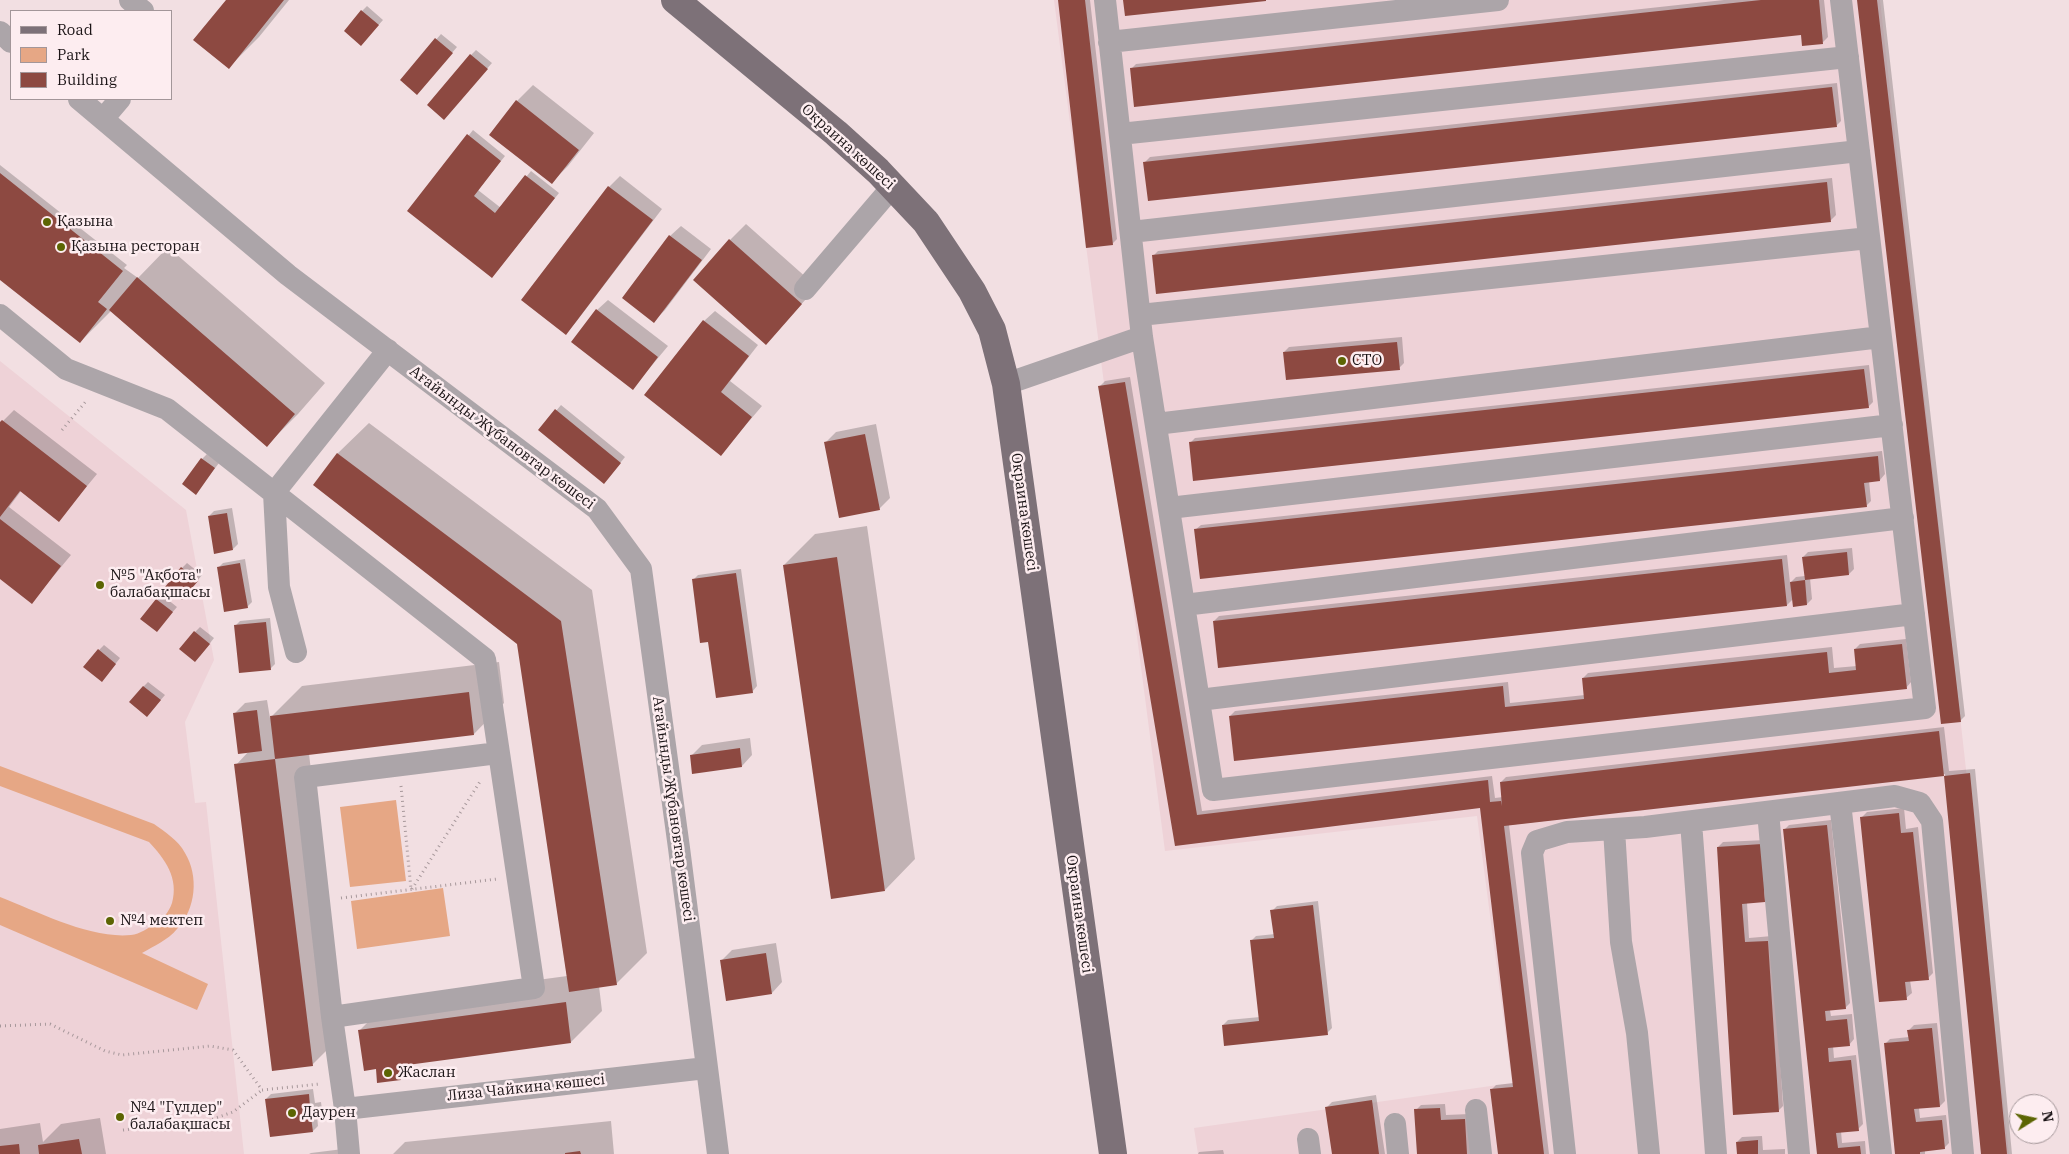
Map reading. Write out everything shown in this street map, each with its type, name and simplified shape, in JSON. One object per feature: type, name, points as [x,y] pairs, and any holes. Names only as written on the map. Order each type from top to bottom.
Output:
[{"type":"main road","name":"Окраина көшесі","points":[[675,0],[878,170],[926,222],[972,291],[992,330],[1006,384],[1113,1154]]},
{"type":"street","points":[[130,0],[142,10]]},
{"type":"street","points":[[1105,0],[1142,337],[1213,790],[1925,708],[1841,0]]},
{"type":"street","points":[[1109,42],[1498,0]]},
{"type":"street","points":[[0,32],[10,41]]},
{"type":"street","points":[[1120,134],[1848,58]]},
{"type":"street","name":"Ағайынды Жұбановтар көшесі","points":[[80,100],[288,275],[597,509],[641,569],[718,1154]]},
{"type":"street","points":[[103,119],[119,100]]},
{"type":"street","points":[[1131,232],[1859,151]]},
{"type":"street","points":[[805,289],[892,186]]},
{"type":"street","points":[[1140,315],[1870,238]]},
{"type":"street","points":[[0,315],[66,369],[167,408],[485,658],[534,988],[332,1017]]},
{"type":"street","points":[[1006,384],[1142,337]]},
{"type":"street","points":[[1156,424],[1881,337]]},
{"type":"street","points":[[296,652],[279,586],[274,493],[388,350]]},
{"type":"street","points":[[1169,508],[1892,425]]},
{"type":"street","points":[[1184,604],[1903,518]]},
{"type":"street","points":[[1199,700],[1914,614]]},
{"type":"street","points":[[349,1154],[305,777],[498,753]]},
{"type":"street","points":[[1565,1154],[1532,853],[1537,841],[1560,835],[1691,822],[1896,796],[1920,803],[1932,821],[1963,1154]]},
{"type":"street","points":[[1840,803],[1881,1154]]},
{"type":"street","points":[[1768,812],[1799,1154]]},
{"type":"street","points":[[1691,822],[1716,1154]]},
{"type":"street","points":[[1614,829],[1621,942],[1637,1034],[1649,1154]]},
{"type":"street","name":"Лиза Чайкина көшесі","points":[[345,1109],[706,1068]]},
{"type":"street","points":[[1476,1110],[1481,1154]]},
{"type":"street","points":[[1395,1124],[1398,1154]]},
{"type":"path","points":[[62,430],[101,383]]},
{"type":"path","points":[[411,889],[498,753]]},
{"type":"path","points":[[398,765],[411,889]]},
{"type":"path","points":[[319,900],[517,877]]},
{"type":"path","points":[[0,1026],[50,1024],[105,1051],[122,1055],[210,1046],[233,1050],[262,1090]]},
{"type":"path","points":[[124,1130],[210,1120],[233,1112],[262,1090],[341,1081]]},
{"type":"shaded area","points":[[1054,0],[1880,0],[2009,1154],[1198,1154],[1194,1128],[1512,1083],[1477,816],[1165,851]]},
{"type":"shaded area","points":[[0,361],[186,510],[214,660],[185,722],[195,803],[206,802],[244,1154],[0,1154]]},
{"type":"green space","points":[[0,766],[154,824],[179,844],[185,853],[192,872],[194,882],[192,902],[183,921],[173,933],[142,953],[208,984],[197,1010],[0,925],[0,897],[82,929],[115,935],[131,935],[147,929],[163,917],[171,906],[174,885],[165,862],[149,842],[0,786]]},
{"type":"green space","points":[[396,800],[406,881],[350,887],[340,807]]},
{"type":"green space","points":[[443,888],[450,936],[357,949],[351,901]]},
{"type":"building","points":[[226,0],[284,0],[229,69],[193,40]]},
{"type":"building","points":[[1058,0],[1085,0],[1113,245],[1086,248]]},
{"type":"building","points":[[1123,0],[1266,0],[1266,1],[1125,16]]},
{"type":"building","points":[[1761,0],[1819,0],[1823,44],[1802,46],[1801,35],[1134,107],[1130,68]]},
{"type":"building","points":[[1857,0],[1877,0],[1961,722],[1941,724]]},
{"type":"building","points":[[361,10],[379,25],[361,46],[344,31]]},
{"type":"building","points":[[435,38],[453,53],[417,95],[400,80]]},
{"type":"building","points":[[470,54],[488,69],[444,120],[427,105]]},
{"type":"building","points":[[1832,87],[1837,127],[1148,201],[1143,162]]},
{"type":"building","points":[[516,100],[579,150],[552,184],[489,135]]},
{"type":"building","points":[[467,134],[501,161],[474,196],[495,213],[525,175],[555,198],[492,278],[407,211]]},
{"type":"building","points":[[0,173],[123,271],[98,302],[107,309],[80,343],[0,280]]},
{"type":"building","points":[[1827,182],[1831,222],[1156,294],[1152,255]]},
{"type":"building","points":[[608,186],[653,220],[566,335],[521,300]]},
{"type":"building","points":[[669,235],[702,260],[654,323],[622,298]]},
{"type":"building","points":[[729,239],[802,304],[766,345],[693,280]]},
{"type":"building","points":[[137,277],[295,414],[267,447],[109,310]]},
{"type":"building","points":[[596,309],[658,357],[633,390],[571,342]]},
{"type":"building","points":[[703,320],[749,356],[721,392],[752,417],[721,456],[644,395]]},
{"type":"building","name":"СТО","points":[[1397,342],[1400,370],[1286,380],[1283,352]]},
{"type":"building","points":[[1864,369],[1869,408],[1193,481],[1189,442]]},
{"type":"building","points":[[1125,382],[1197,815],[1488,780],[1490,802],[1501,801],[1502,806],[1500,782],[1939,731],[1944,776],[1504,826],[1544,1154],[1498,1154],[1490,1089],[1513,1087],[1480,808],[1175,846],[1098,386]]},
{"type":"building","points":[[555,409],[621,463],[604,484],[538,430]]},
{"type":"building","points":[[2,420],[87,486],[59,522],[20,491],[0,517],[0,422]]},
{"type":"building","points":[[865,434],[880,510],[839,518],[824,442]]},
{"type":"building","points":[[337,453],[561,621],[617,985],[569,992],[517,644],[313,485]]},
{"type":"building","points":[[1878,456],[1880,481],[1864,483],[1867,507],[1200,579],[1194,529]]},
{"type":"building","points":[[201,458],[215,468],[196,495],[182,484]]},
{"type":"building","points":[[227,513],[233,550],[214,554],[208,516]]},
{"type":"building","points":[[0,519],[61,566],[32,604],[0,579]]},
{"type":"building","points":[[1847,552],[1849,575],[1805,580],[1802,557]]},
{"type":"building","points":[[837,557],[885,891],[831,899],[783,565]]},
{"type":"building","points":[[1782,559],[1787,606],[1218,668],[1213,621]]},
{"type":"building","points":[[240,563],[248,608],[224,612],[217,567]]},
{"type":"building","points":[[181,567],[198,581],[182,600],[165,587]]},
{"type":"building","points":[[736,573],[753,693],[716,698],[708,642],[700,643],[692,579]]},
{"type":"building","points":[[1805,580],[1807,605],[1793,607],[1790,582]]},
{"type":"building","points":[[156,599],[173,612],[157,632],[140,619]]},
{"type":"building","points":[[266,622],[271,670],[239,673],[234,625]]},
{"type":"building","points":[[194,631],[210,644],[195,662],[179,649]]},
{"type":"building","points":[[1902,644],[1907,689],[1234,761],[1229,716],[1503,686],[1505,707],[1584,699],[1582,678],[1827,652],[1829,673],[1856,670],[1854,649]]},
{"type":"building","points":[[98,649],[116,664],[102,682],[83,667]]},
{"type":"building","points":[[143,686],[161,700],[147,717],[129,702]]},
{"type":"building","points":[[469,692],[474,735],[275,759],[270,716]]},
{"type":"building","points":[[257,710],[262,751],[238,754],[233,713]]},
{"type":"building","points":[[740,748],[742,767],[692,774],[690,755]]},
{"type":"building","points":[[275,759],[313,1066],[272,1071],[234,764]]},
{"type":"building","points":[[1970,773],[2007,1154],[1981,1154],[1944,776]]},
{"type":"building","points":[[1899,813],[1901,833],[1913,832],[1929,980],[1905,982],[1907,1000],[1879,1002],[1860,817]]},
{"type":"building","points":[[1827,825],[1846,1009],[1825,1011],[1826,1021],[1847,1019],[1850,1046],[1828,1048],[1829,1062],[1851,1060],[1859,1131],[1836,1133],[1838,1148],[1860,1146],[1861,1154],[1817,1154],[1783,829]]},
{"type":"building","points":[[1762,844],[1765,902],[1742,904],[1745,942],[1768,941],[1779,1112],[1733,1115],[1717,847]]},
{"type":"building","points":[[1313,905],[1328,1035],[1224,1046],[1222,1025],[1259,1021],[1250,940],[1274,938],[1270,910]]},
{"type":"building","points":[[766,953],[772,994],[726,1001],[720,960]]},
{"type":"building","points":[[566,1002],[571,1043],[400,1066],[401,1080],[377,1083],[376,1069],[364,1071],[358,1030]]},
{"type":"building","points":[[1932,1028],[1940,1107],[1914,1109],[1916,1122],[1942,1120],[1945,1149],[1920,1152],[1920,1154],[1895,1154],[1884,1043],[1909,1041],[1907,1030]]},
{"type":"building","points":[[309,1094],[310,1107],[316,1107],[318,1117],[311,1117],[313,1132],[270,1137],[265,1099]]},
{"type":"building","points":[[1372,1100],[1379,1154],[1332,1154],[1325,1107]]},
{"type":"building","points":[[1440,1108],[1441,1120],[1465,1119],[1467,1154],[1417,1154],[1414,1109]]},
{"type":"building","points":[[79,1139],[82,1154],[39,1154],[38,1145]]},
{"type":"building","points":[[1758,1140],[1758,1154],[1737,1154],[1736,1142]]},
{"type":"building","points":[[19,1144],[20,1154],[0,1154],[0,1146]]},
{"type":"building","points":[[580,1151],[581,1154],[565,1154],[565,1153]]},
{"type":"place","name":"Қазына","points":[[47,222]]},
{"type":"place","name":"Қазына ресторан","points":[[61,247]]},
{"type":"place","name":"СТО","points":[[1342,361]]},
{"type":"place","name":"№5 \"Ақбота\" балабақшасы","points":[[100,585]]},
{"type":"place","name":"№4 мектеп","points":[[110,921]]},
{"type":"place","name":"Жаслан","points":[[388,1073]]},
{"type":"place","name":"Даурен","points":[[292,1113]]},
{"type":"place","name":"№4 \"Гүлдер\" балабақшасы","points":[[120,1117]]}]
